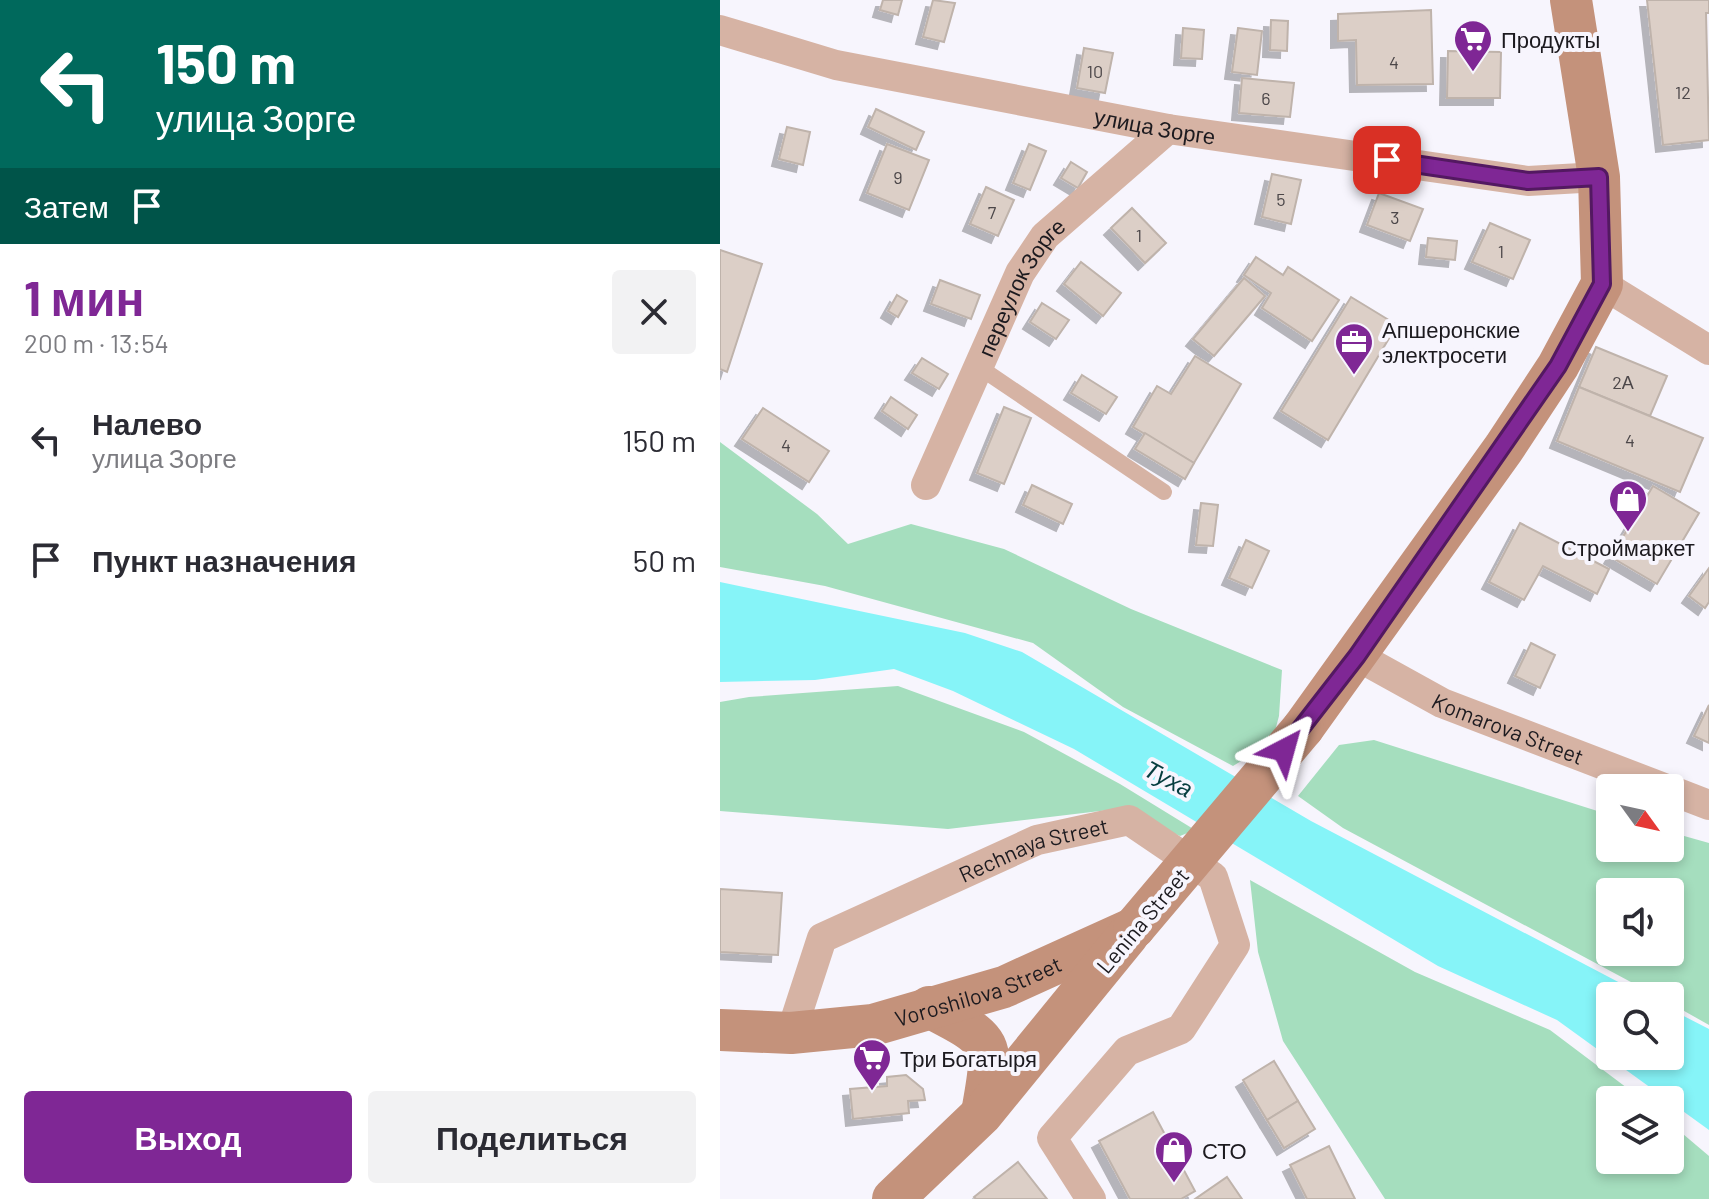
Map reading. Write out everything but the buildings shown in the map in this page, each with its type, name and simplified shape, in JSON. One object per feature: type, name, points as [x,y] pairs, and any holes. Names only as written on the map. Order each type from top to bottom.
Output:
[{"type":"main road","points":[[1571,0],[1599,177],[1602,284]]},
{"type":"main road","name":"Lenina Street","points":[[893,1199],[982,1114],[1303,728],[1357,656],[1558,366],[1602,284]]},
{"type":"main road","name":"Voroshilova Street","points":[[720,1030],[791,1033],[873,1025],[1004,987],[1134,928]]},
{"type":"main road","points":[[929,1007],[970,1028],[985,1042],[991,1059],[982,1114]]},
{"type":"street","name":"улица Зорге","points":[[720,30],[836,65],[1168,129],[1528,181],[1599,177]]},
{"type":"street","name":"переулок Зорге","points":[[926,485],[1020,273],[1045,236],[1168,129]]},
{"type":"street","points":[[1602,284],[1709,350]]},
{"type":"street","name":"Komarova Street","points":[[1357,656],[1442,703],[1627,774]]},
{"type":"street","points":[[1684,795],[1709,805]]},
{"type":"street","name":"Rechnaya Street","points":[[791,1033],[822,938],[1037,840],[1129,820],[1213,877],[1235,945],[1181,1029],[1127,1051],[1052,1138],[1091,1199]]},
{"type":"lane","points":[[979,367],[1164,492]]},
{"type":"green space","points":[[720,442],[817,514],[848,544],[911,524],[1004,549],[1131,609],[1282,670],[1279,716],[1272,742],[1233,766],[1123,707],[1033,643],[825,586],[720,567]]},
{"type":"green space","points":[[898,686],[1024,732],[1120,784],[1195,830],[1180,836],[1117,809],[948,829],[720,811],[720,702]]},
{"type":"green space","points":[[1374,740],[1596,811],[1596,862],[1684,862],[1684,836],[1709,843],[1709,1025],[1684,1011],[1684,982],[1631,982],[1601,966],[1684,966],[1684,878],[1596,878],[1596,963],[1343,828],[1298,796],[1339,745]]},
{"type":"green space","points":[[1250,880],[1415,972],[1550,1030],[1596,1065],[1596,1070],[1603,1070],[1624,1086],[1596,1086],[1596,1174],[1684,1174],[1684,1135],[1709,1156],[1709,1199],[1385,1199],[1283,1041],[1258,952]]},
{"type":"water","name":"Туха","points":[[720,582],[965,633],[1022,652],[1311,821],[1618,982],[1596,982],[1596,1048],[1557,1020],[1438,966],[1074,749],[953,691],[894,669],[815,680],[720,682]]},
{"type":"water","points":[[1684,1016],[1709,1029],[1709,1130],[1684,1112],[1684,1086],[1648,1086],[1626,1070],[1684,1070]]},
{"type":"place","name":"Продукты","points":[[1473,73]]},
{"type":"place","name":"Апшеронские электросети","points":[[1354,376]]},
{"type":"place","name":"Строймаркет","points":[[1628,533]]},
{"type":"place","name":"Три Богатыря","points":[[872,1092]]},
{"type":"place","name":"СТО","points":[[1174,1184]]},
{"type":"route","points":[[1284,750],[1357,656],[1504,448],[1558,366],[1602,284],[1599,177],[1528,181],[1387,160]]}]
